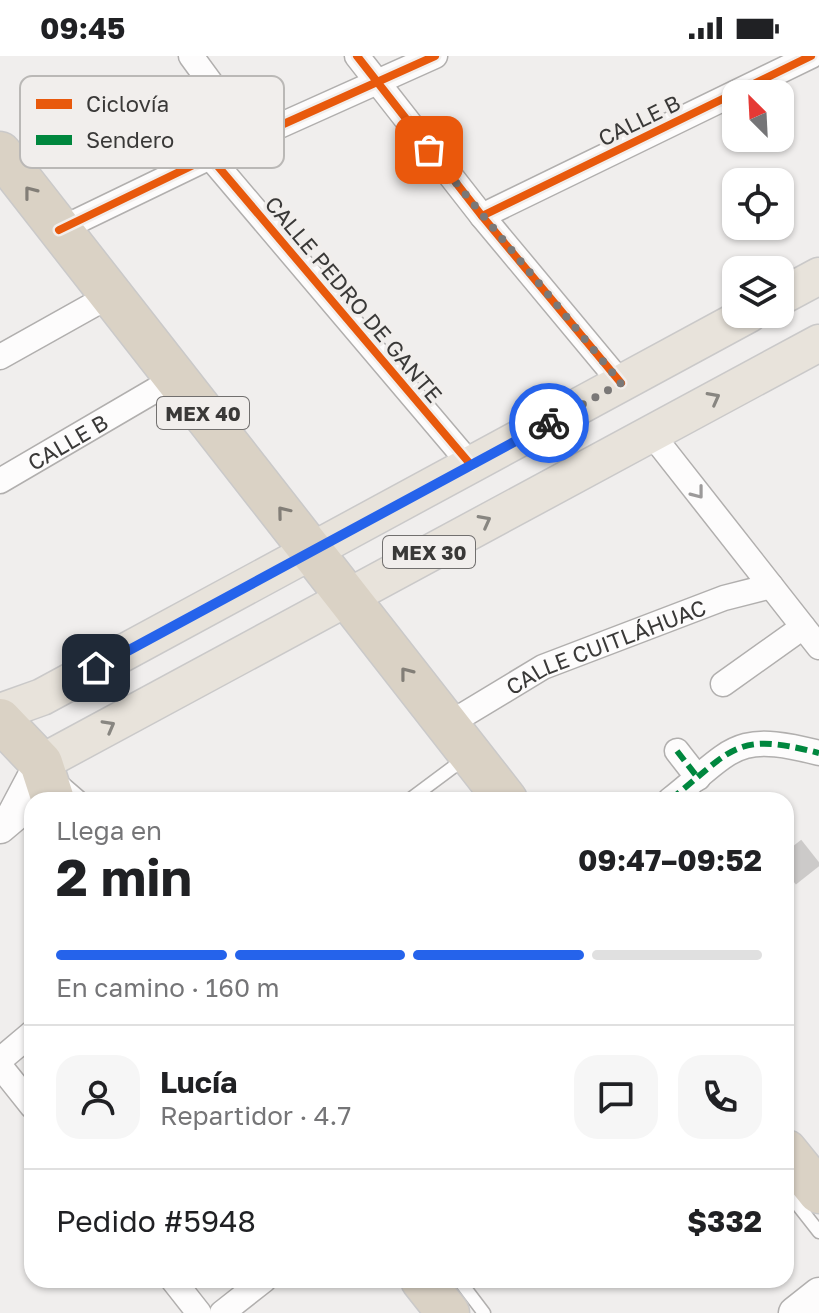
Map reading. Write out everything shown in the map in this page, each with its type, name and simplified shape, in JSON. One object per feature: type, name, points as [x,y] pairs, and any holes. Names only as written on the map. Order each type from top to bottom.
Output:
[{"type":"highway","name":"MEX 40","points":[[0,153],[500,792]]},
{"type":"highway","points":[[0,720],[47,781]]},
{"type":"highway","points":[[794,1161],[819,1192]]},
{"type":"highway","points":[[428,1288],[448,1313]]},
{"type":"main road","points":[[794,289],[819,276]]},
{"type":"main road","name":"MEX 30","points":[[0,712],[42,697],[723,328]]},
{"type":"main road","name":"MEX 30","points":[[47,781],[346,597],[819,343]]},
{"type":"street","points":[[191,56],[206,76]]},
{"type":"street","points":[[357,56],[482,216],[621,383]]},
{"type":"street","points":[[284,124],[435,56]]},
{"type":"street","name":"CALLE B","points":[[482,216],[811,60]]},
{"type":"street","points":[[59,230],[187,168]]},
{"type":"street","name":"CALLE PEDRO DE GANTE","points":[[219,168],[471,465]]},
{"type":"street","points":[[0,357],[109,296]]},
{"type":"street","name":"CALLE B","points":[[0,481],[176,378]]},
{"type":"street","points":[[650,432],[819,647]]},
{"type":"street","name":"CALLE CUITLÁHUAC","points":[[459,740],[543,667],[724,598],[771,586]]},
{"type":"street","points":[[723,684],[803,627]]},
{"type":"street","points":[[680,792],[731,751],[762,741],[819,753]]},
{"type":"street","points":[[677,751],[698,778]]},
{"type":"street","points":[[0,827],[24,805]]},
{"type":"street","points":[[0,1060],[24,1040]]},
{"type":"street","points":[[0,1066],[24,1096]]},
{"type":"street","points":[[179,1288],[199,1313]]},
{"type":"street","points":[[222,1313],[254,1288]]},
{"type":"street","points":[[795,1313],[819,1294]]},
{"type":"lane","points":[[416,792],[459,740]]},
{"type":"lane","points":[[47,781],[68,792]]},
{"type":"lane","points":[[794,1200],[819,1232]]},
{"type":"lane","points":[[465,1288],[484,1313]]},
{"type":"tunnel","points":[[794,866],[819,846]]},
{"type":"marked path","points":[[680,792],[723,757],[751,745],[769,744],[819,753]]},
{"type":"marked path","points":[[677,751],[698,778]]},
{"type":"cycle path","points":[[357,56],[482,216],[621,383]]},
{"type":"cycle path","points":[[284,124],[435,56]]},
{"type":"cycle path","points":[[482,216],[811,56]]},
{"type":"cycle path","points":[[59,230],[187,168]]},
{"type":"cycle path","points":[[219,168],[471,465]]},
{"type":"way so far","points":[[429,150],[621,383],[549,423]]},
{"type":"route","points":[[96,668],[549,423]]}]
